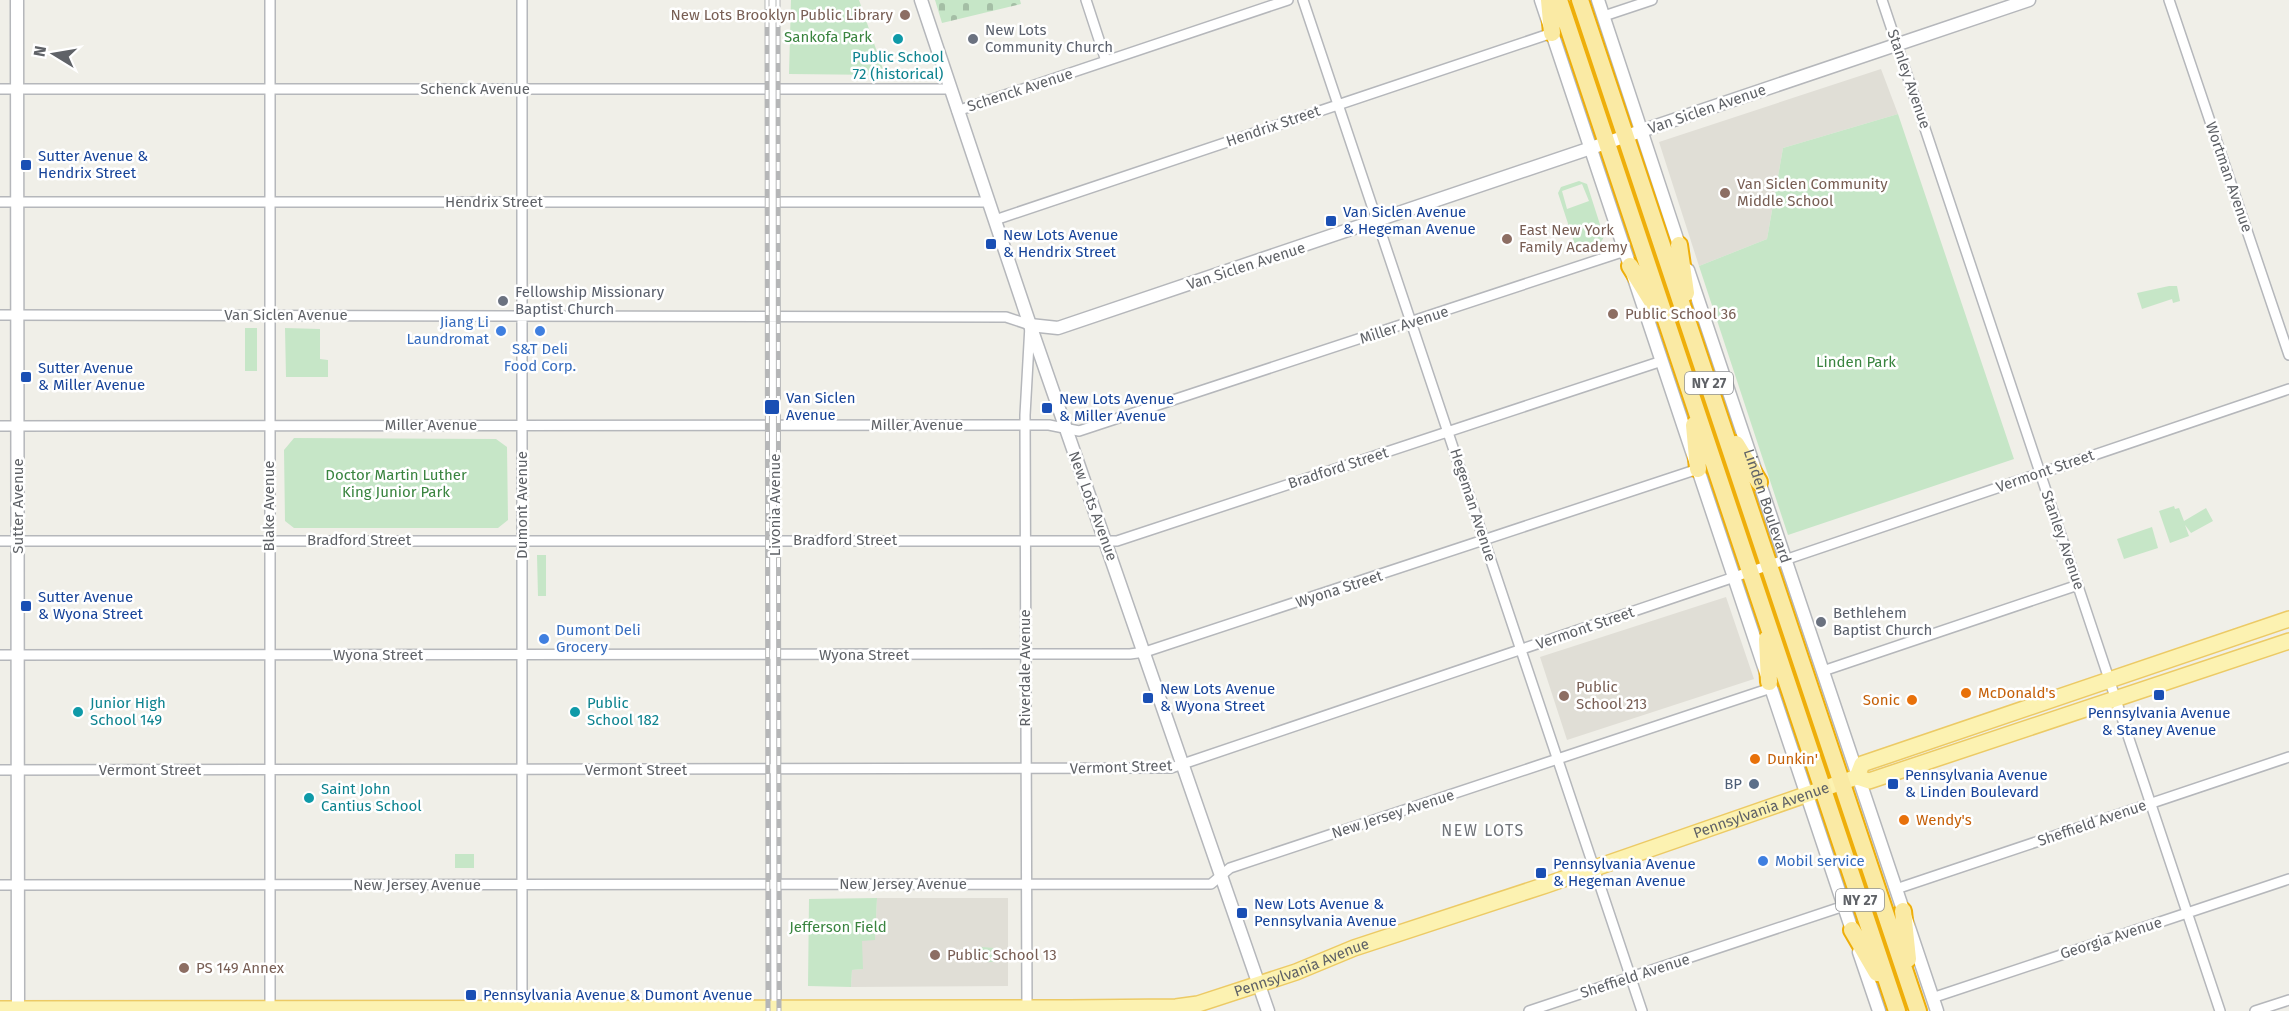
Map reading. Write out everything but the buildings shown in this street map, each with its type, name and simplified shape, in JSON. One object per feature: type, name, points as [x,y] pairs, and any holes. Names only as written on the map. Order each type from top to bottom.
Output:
[{"type":"highway","points":[[1549,0],[1552,33]]},
{"type":"highway","name":"NY 27","points":[[1559,0],[1599,146],[1692,397],[1895,1006]]},
{"type":"highway","name":"Linden Boulevard","points":[[1580,0],[1721,421],[1778,563],[1850,780],[1918,1011]]},
{"type":"highway","points":[[1679,244],[1691,330]]},
{"type":"highway","points":[[1628,258],[1668,328]]},
{"type":"highway","points":[[1692,397],[1698,470]]},
{"type":"highway","points":[[1721,421],[1759,482]]},
{"type":"highway","points":[[1766,617],[1770,685]]},
{"type":"highway","points":[[1903,911],[1911,990]]},
{"type":"highway","points":[[1852,930],[1895,1006]]},
{"type":"main road","name":"Pennsylvania Avenue","points":[[1850,780],[1862,764],[2289,619]]},
{"type":"main road","name":"Pennsylvania Avenue","points":[[0,1009],[1027,1010],[1176,1007],[1198,1004],[1259,985],[1354,948],[1850,780],[1869,782],[2289,641]]},
{"type":"street","name":"Sutter Avenue","points":[[17,0],[18,1010]]},
{"type":"street","name":"Blake Avenue","points":[[270,0],[270,1010]]},
{"type":"street","name":"Dumont Avenue","points":[[522,0],[522,1010]]},
{"type":"street","name":"Livonia Avenue","points":[[773,0],[776,1010]]},
{"type":"street","name":"New Lots Avenue","points":[[921,0],[1029,325],[1145,652],[1268,1011]]},
{"type":"street","points":[[1086,0],[1106,61]]},
{"type":"street","name":"Schenck Avenue","points":[[957,111],[1288,0]]},
{"type":"street","name":"Hegeman Avenue","points":[[1303,0],[1642,1011]]},
{"type":"street","points":[[1541,0],[1552,33],[1599,146],[1628,258],[1879,1011]]},
{"type":"street","name":"Linden Boulevard","points":[[1598,0],[1759,482],[1778,563],[1823,670],[1850,780],[1896,889],[1937,1011]]},
{"type":"street","points":[[1604,16],[1652,0]]},
{"type":"street","name":"Stanley Avenue","points":[[1882,0],[2220,1011]]},
{"type":"street","name":"Van Siclen Avenue","points":[[0,315],[1006,317],[1029,325],[1058,328],[1378,222],[2029,0]]},
{"type":"street","name":"Wortman Avenue","points":[[2169,0],[2289,355]]},
{"type":"street","name":"Hendrix Street","points":[[994,220],[1552,33]]},
{"type":"street","name":"Schenck Avenue","points":[[0,90],[950,89]]},
{"type":"street","name":"Hendrix Street","points":[[0,202],[988,202]]},
{"type":"street","name":"Miller Avenue","points":[[0,426],[1025,425],[1079,431],[1412,323],[1628,258]]},
{"type":"street","name":"Riverdale Avenue","points":[[1027,1010],[1025,425],[1029,325]]},
{"type":"street","name":"Bradford Street","points":[[0,541],[1117,541],[1662,361]]},
{"type":"street","name":"Vermont Street","points":[[0,770],[1171,768],[2289,389]]},
{"type":"street","name":"Wyona Street","points":[[0,655],[1026,655],[1145,652],[1698,470]]},
{"type":"street","points":[[1823,670],[2078,585]]},
{"type":"street","name":"New Jersey Avenue","points":[[0,885],[1211,884],[1230,868],[1770,685]]},
{"type":"street","name":"Sheffield Avenue","points":[[1896,889],[2289,757]]},
{"type":"street","name":"Georgia Avenue","points":[[1932,998],[2289,879]]},
{"type":"street","name":"Sheffield Avenue","points":[[1529,1011],[1844,906]]},
{"type":"street","points":[[2255,1011],[2289,1000]]},
{"type":"shaded area","name":"Van Siclen Community Middle School","points":[[1881,69],[1898,114],[1783,148],[1767,239],[1699,266],[1659,142]]},
{"type":"shaded area","points":[[1726,597],[1754,679],[1567,740],[1540,657]]},
{"type":"shaded area","name":"Public School 13","points":[[877,898],[1008,898],[1008,986],[851,987],[852,970],[862,969],[862,940],[875,939]]},
{"type":"green space","name":"Sankofa Park","points":[[791,0],[859,0],[885,75],[789,74]]},
{"type":"green space","points":[[935,0],[1020,0],[1021,4],[942,23]]},
{"type":"green space","name":"Linden Park","points":[[1898,114],[2014,459],[1788,535],[1699,266],[1767,239],[1783,148]]},
{"type":"green space","points":[[1579,181],[1587,184],[1604,237],[1601,242],[1580,249],[1575,245],[1558,193],[1561,187]],"holes":[[[1582,184],[1589,201],[1567,209],[1562,191]]]},
{"type":"green space","points":[[2177,286],[2180,301],[2173,303],[2172,299],[2142,309],[2137,293]]},
{"type":"green space","points":[[245,328],[257,328],[257,371],[245,371]]},
{"type":"green space","points":[[285,328],[320,329],[320,359],[328,360],[328,377],[286,377]]},
{"type":"green space","name":"Doctor Martin Luther King Junior Park","points":[[294,438],[496,439],[507,447],[508,520],[498,528],[294,528],[285,521],[284,450]]},
{"type":"green space","points":[[2174,506],[2175,509],[2179,508],[2184,521],[2206,508],[2213,521],[2191,533],[2185,525],[2189,536],[2170,543],[2159,511]]},
{"type":"green space","points":[[2152,527],[2158,548],[2124,559],[2117,539]]},
{"type":"green space","points":[[537,555],[546,555],[546,596],[538,596]]},
{"type":"green space","points":[[455,854],[474,854],[474,868],[455,868]]},
{"type":"green space","name":"Jefferson Field","points":[[877,898],[875,940],[862,941],[863,969],[852,970],[851,987],[808,986],[809,899]]},
{"type":"green space","points":[[982,947],[994,948],[999,954],[999,962],[974,962],[974,951]]},
{"type":"railway","points":[[767,0],[768,1011]]},
{"type":"railway","points":[[778,0],[779,1011]]},
{"type":"place","name":"New Lots Brooklyn Public Library","points":[[905,15]]},
{"type":"place","name":"Public School 72 (historical)","points":[[898,39]]},
{"type":"place","name":"New Lots Community Church","points":[[973,39]]},
{"type":"place","name":"Sutter Avenue & Hendrix Street","points":[[26,165]]},
{"type":"place","name":"Van Siclen Community Middle School","points":[[1725,193]]},
{"type":"place","name":"Van Siclen Avenue & Hegeman Avenue","points":[[1331,221]]},
{"type":"place","name":"East New York Family Academy","points":[[1507,239]]},
{"type":"place","name":"New Lots Avenue & Hendrix Street","points":[[991,244]]},
{"type":"place","name":"Fellowship Missionary Baptist Church","points":[[503,301]]},
{"type":"place","name":"Public School 36","points":[[1613,314]]},
{"type":"place","name":"Jiang Li Laundromat","points":[[501,331]]},
{"type":"place","name":"S&T Deli Food Corp.","points":[[540,331]]},
{"type":"place","name":"Sutter Avenue & Miller Avenue","points":[[26,377]]},
{"type":"place","name":"Van Siclen Avenue","points":[[772,407]]},
{"type":"place","name":"New Lots Avenue & Miller Avenue","points":[[1047,408]]},
{"type":"place","name":"Sutter Avenue & Wyona Street","points":[[26,606]]},
{"type":"place","name":"Bethlehem Baptist Church","points":[[1821,622]]},
{"type":"place","name":"Dumont Deli Grocery","points":[[544,639]]},
{"type":"place","name":"McDonald's","points":[[1966,693]]},
{"type":"place","name":"Pennsylvania Avenue & Staney Avenue","points":[[2159,695]]},
{"type":"place","name":"Public School 213","points":[[1564,696]]},
{"type":"place","name":"New Lots Avenue & Wyona Street","points":[[1148,698]]},
{"type":"place","name":"Sonic","points":[[1912,700]]},
{"type":"place","name":"Junior High School 149","points":[[78,712]]},
{"type":"place","name":"Public School 182","points":[[575,712]]},
{"type":"place","name":"Dunkin'","points":[[1755,759]]},
{"type":"place","name":"BP","points":[[1754,784]]},
{"type":"place","name":"Pennsylvania Avenue & Linden Boulevard","points":[[1893,784]]},
{"type":"place","name":"Saint John Cantius School","points":[[309,798]]},
{"type":"place","name":"Wendy's","points":[[1904,820]]},
{"type":"place","name":"Mobil service","points":[[1763,861]]},
{"type":"place","name":"Pennsylvania Avenue & Hegeman Avenue","points":[[1541,873]]},
{"type":"place","name":"New Lots Avenue & Pennsylvania Avenue","points":[[1242,913]]},
{"type":"place","name":"Public School 13","points":[[935,955]]},
{"type":"place","name":"PS 149 Annex","points":[[184,968]]},
{"type":"place","name":"Pennsylvania Avenue & Dumont Avenue","points":[[471,995]]},
{"type":"district","name":"NEW LOTS","points":[[1483,830]]}]
